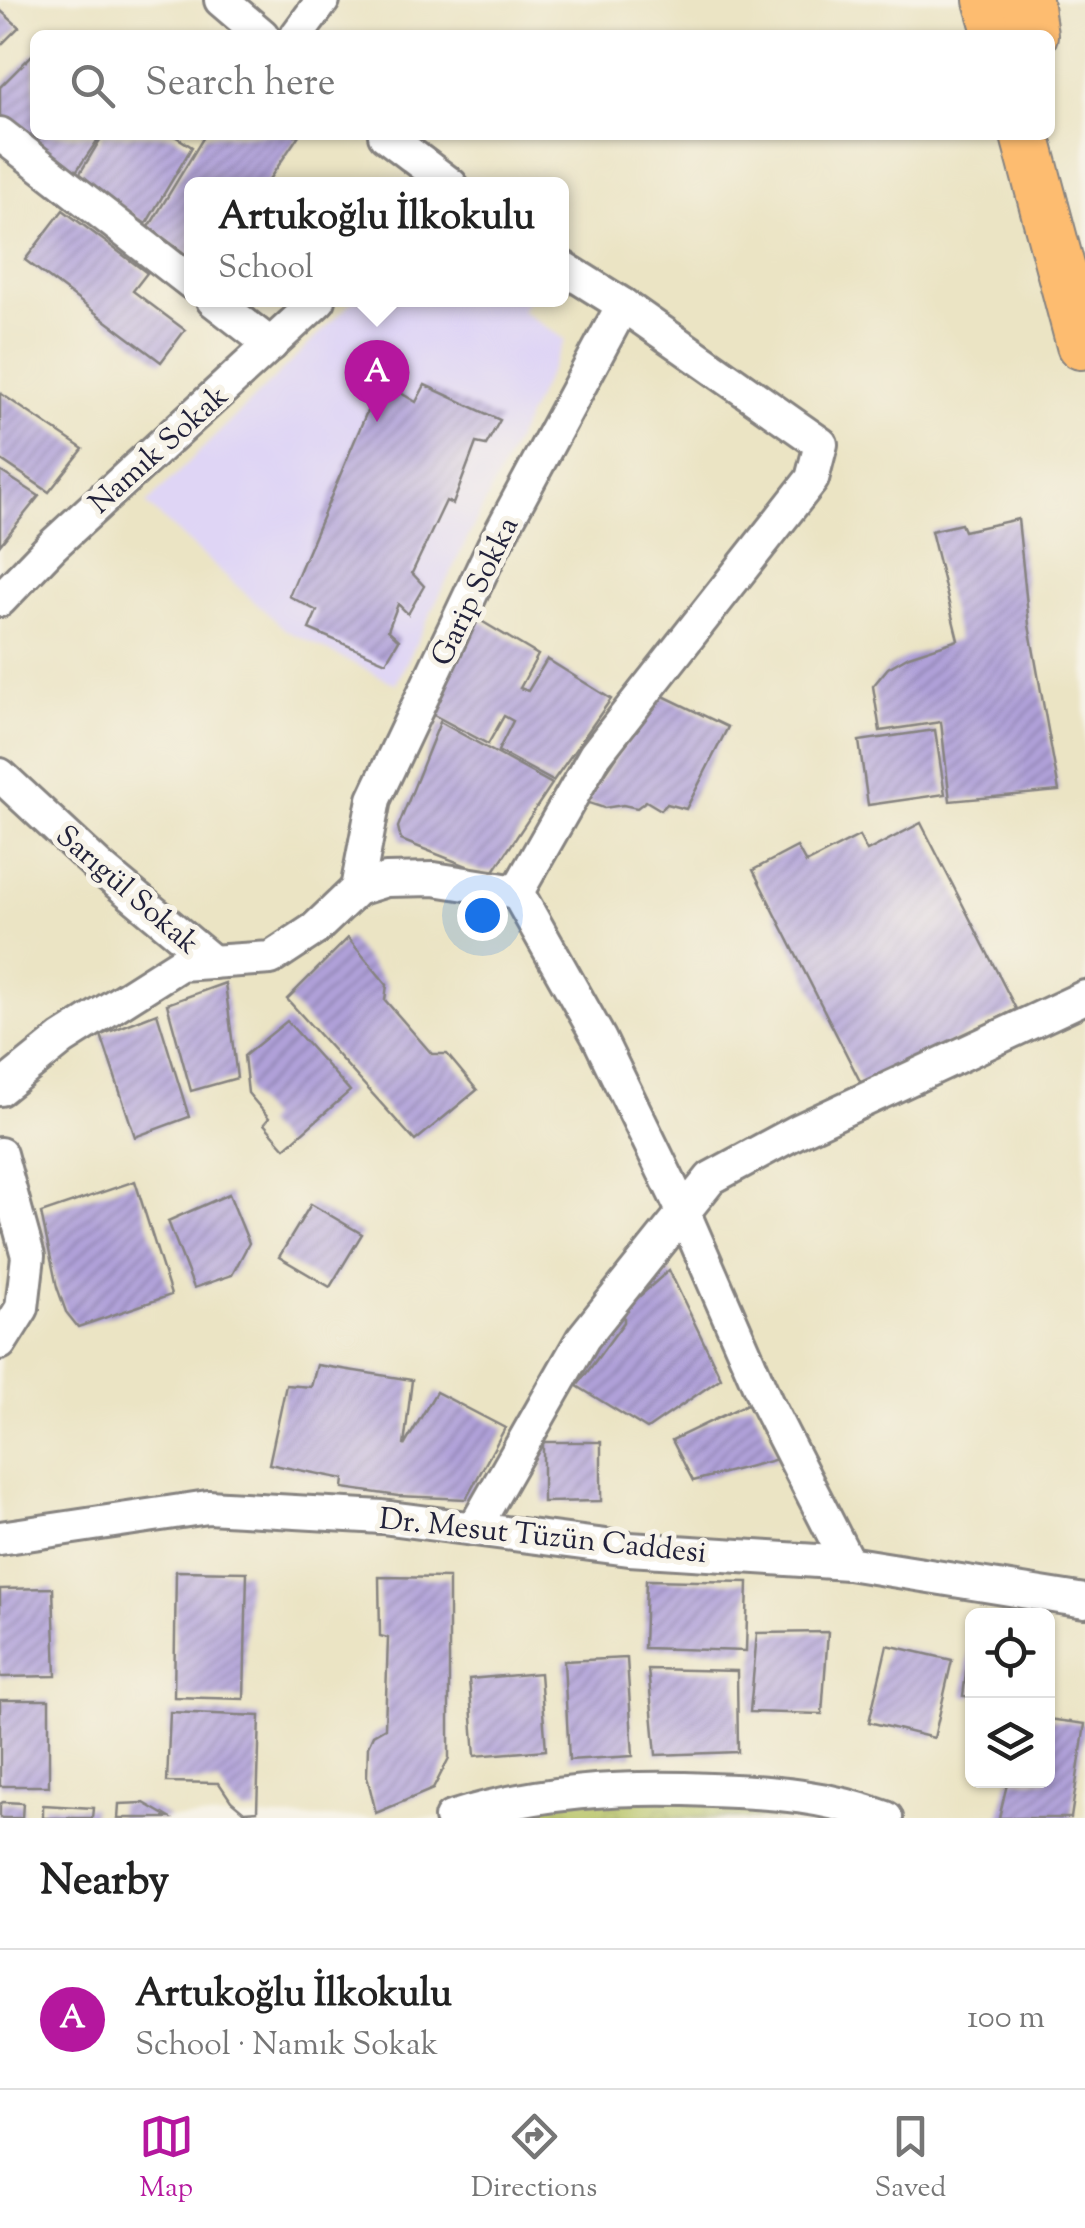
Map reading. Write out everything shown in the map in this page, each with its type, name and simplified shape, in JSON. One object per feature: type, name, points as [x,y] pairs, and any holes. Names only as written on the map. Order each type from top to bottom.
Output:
[{"type":"highway","points":[[988,0],[997,30]]},
{"type":"highway","points":[[1028,0],[1033,30]]},
{"type":"highway","points":[[1026,140],[1083,345]]},
{"type":"highway","points":[[1050,140],[1083,345]]},
{"type":"street","points":[[221,0],[256,30]]},
{"type":"street","points":[[301,30],[323,0]]},
{"type":"street","points":[[0,134],[184,277]]},
{"type":"street","points":[[391,140],[437,177]]},
{"type":"street","points":[[517,892],[595,755],[812,480],[821,444],[569,270]]},
{"type":"street","name":"Garip Sokka","points":[[357,890],[374,799],[493,547],[623,304]]},
{"type":"street","points":[[222,307],[271,345]]},
{"type":"street","name":"Namık Sokak","points":[[0,600],[52,545],[311,307]]},
{"type":"street","name":"Sarıgül Sokak","points":[[0,775],[98,868],[214,962]]},
{"type":"street","points":[[0,1089],[62,1039],[180,964],[270,958],[315,929],[357,890],[386,880],[434,879],[517,892]]},
{"type":"street","points":[[517,892],[599,1038],[684,1214],[766,1402],[848,1563]]},
{"type":"street","points":[[474,1528],[584,1338],[710,1178],[798,1131],[1085,996]]},
{"type":"street","points":[[0,1154],[28,1256],[22,1308],[0,1343]]},
{"type":"street","name":"Dr. Mesut Tüzün Caddesi","points":[[0,1538],[208,1507],[382,1517],[629,1548],[848,1563],[1085,1601]]},
{"type":"street","points":[[451,1818],[550,1794],[647,1787],[789,1792],[886,1818]]},
{"type":"shaded area","points":[[347,307],[523,307],[521,310],[565,340],[396,684],[287,631],[146,504]]},
{"type":"green space","points":[[647,1787],[886,1818],[451,1818]]},
{"type":"building","points":[[0,10],[19,27],[0,46]]},
{"type":"building","points":[[30,57],[30,140],[97,141],[73,176],[0,119],[0,87]]},
{"type":"building","points":[[100,140],[181,140],[192,147],[146,224],[77,178]]},
{"type":"building","points":[[202,140],[296,140],[271,177],[184,177],[184,253],[149,227]]},
{"type":"building","points":[[63,210],[147,273],[133,291],[185,330],[161,362],[25,260]]},
{"type":"building","points":[[425,385],[500,420],[486,445],[476,443],[453,504],[446,501],[412,573],[424,586],[408,614],[398,604],[388,630],[399,640],[386,662],[309,629],[317,611],[289,596],[374,395],[399,392],[416,402]]},
{"type":"building","points":[[0,393],[83,449],[49,492],[0,459]]},
{"type":"building","points":[[0,471],[39,496],[0,545]]},
{"type":"building","points":[[1018,519],[1029,625],[1059,791],[950,801],[941,722],[880,731],[873,686],[888,668],[909,656],[958,640],[931,531],[961,524],[964,531]]},
{"type":"building","points":[[473,616],[538,655],[520,688],[528,691],[547,659],[611,699],[553,781],[498,751],[513,721],[504,716],[488,744],[430,713]]},
{"type":"building","points":[[659,694],[728,727],[686,809],[667,804],[661,810],[646,801],[637,808],[604,808],[586,802]]},
{"type":"building","points":[[440,722],[552,784],[494,871],[482,872],[401,840],[398,827]]},
{"type":"building","points":[[935,730],[945,794],[868,805],[859,741]]},
{"type":"building","points":[[921,823],[1016,1009],[863,1087],[753,870],[797,847],[806,863],[859,836],[867,851]]},
{"type":"building","points":[[348,938],[387,985],[385,1000],[432,1054],[447,1054],[477,1090],[415,1141],[287,999]]},
{"type":"building","points":[[225,983],[237,1078],[191,1091],[167,1004]]},
{"type":"building","points":[[157,1013],[189,1117],[135,1137],[101,1035]]},
{"type":"building","points":[[287,1021],[350,1091],[285,1148],[264,1124],[269,1118],[248,1093],[244,1056]]},
{"type":"building","points":[[135,1181],[171,1295],[78,1327],[66,1312],[57,1287],[41,1213]]},
{"type":"building","points":[[229,1194],[249,1243],[232,1275],[194,1288],[168,1221]]},
{"type":"building","points":[[311,1204],[362,1234],[330,1287],[279,1257]]},
{"type":"building","points":[[669,1270],[721,1378],[647,1429],[577,1386],[624,1322],[624,1310]]},
{"type":"building","points":[[317,1365],[412,1380],[404,1446],[436,1392],[505,1428],[466,1499],[398,1496],[343,1488],[344,1479],[269,1464],[286,1385],[311,1387]]},
{"type":"building","points":[[751,1402],[778,1459],[693,1481],[672,1440]]},
{"type":"building","points":[[543,1442],[601,1442],[601,1501],[543,1502]]},
{"type":"building","points":[[176,1571],[247,1572],[244,1699],[174,1697]]},
{"type":"building","points":[[379,1577],[449,1578],[449,1758],[433,1789],[376,1813],[367,1776],[368,1746],[373,1735],[385,1728],[388,1638],[380,1636]]},
{"type":"building","points":[[646,1580],[748,1582],[746,1651],[644,1648]]},
{"type":"building","points":[[53,1588],[56,1676],[0,1677],[0,1589]]},
{"type":"building","points":[[828,1632],[822,1714],[750,1712],[757,1633]]},
{"type":"building","points":[[887,1645],[952,1660],[934,1738],[869,1722]]},
{"type":"building","points":[[627,1658],[633,1756],[569,1760],[564,1661]]},
{"type":"building","points":[[648,1669],[737,1671],[738,1752],[656,1755]]},
{"type":"building","points":[[540,1673],[546,1750],[475,1756],[469,1679]]},
{"type":"building","points":[[0,1700],[49,1700],[49,1786],[0,1786]]},
{"type":"building","points":[[170,1712],[260,1716],[257,1811],[244,1812],[219,1783],[167,1782]]},
{"type":"building","points":[[1055,1720],[1085,1724],[1071,1818],[999,1818],[1006,1788],[1055,1788]]},
{"type":"building","points":[[3,1802],[23,1803],[22,1818],[0,1818]]},
{"type":"building","points":[[144,1803],[170,1818],[118,1818],[119,1804]]},
{"type":"building","points":[[43,1805],[93,1808],[92,1818],[43,1818]]},
{"type":"place","name":"Artukoğlu İlkokulu","points":[[377,422]]}]
